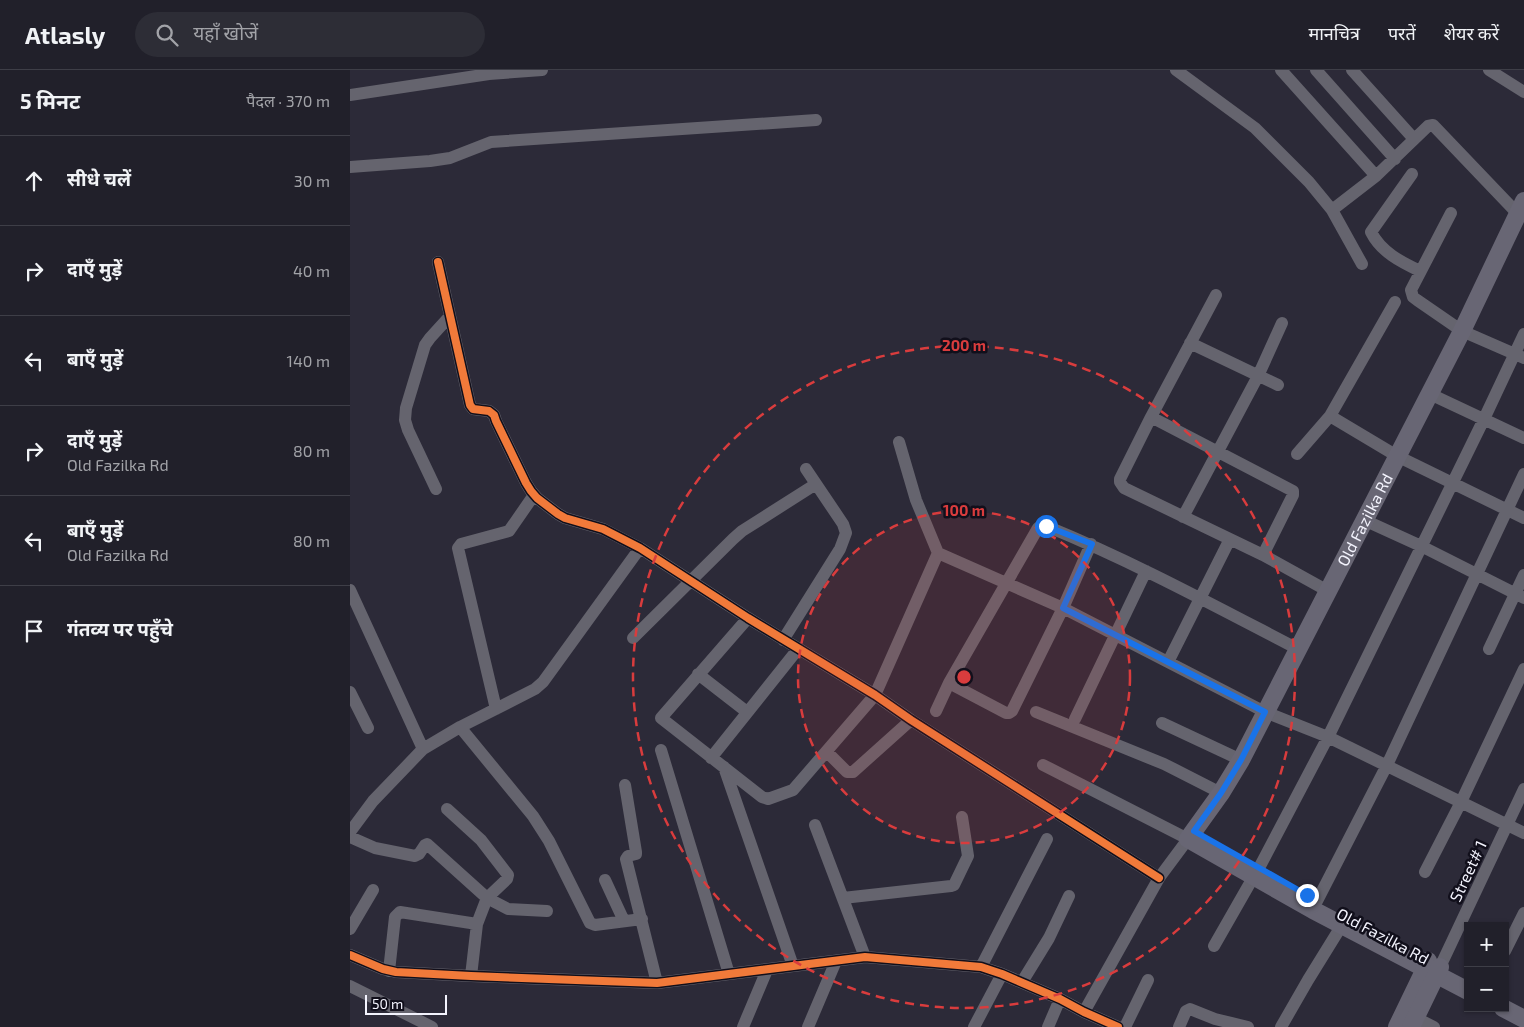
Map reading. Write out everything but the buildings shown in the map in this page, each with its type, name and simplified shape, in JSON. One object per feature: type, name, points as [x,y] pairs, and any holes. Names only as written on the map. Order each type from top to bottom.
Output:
[{"type":"main road","name":"Old Fazilka Rd","points":[[1432,968],[1191,835],[1221,793],[1241,760],[1430,394],[1521,208]]},
{"type":"main road","name":"Old Fazilka Rd","points":[[1309,900],[1342,925],[1432,968]]},
{"type":"main road","points":[[1432,968],[1464,979]]},
{"type":"main road","points":[[1432,968],[1464,988]]},
{"type":"main road","points":[[1414,1022],[1432,968]]},
{"type":"main road","points":[[1397,1027],[1432,968]]},
{"type":"main road","points":[[1509,1000],[1524,1008]]},
{"type":"main road","points":[[1509,1011],[1524,1019]]},
{"type":"street","points":[[350,94],[489,74],[542,70]]},
{"type":"street","points":[[1176,70],[1255,128],[1309,182],[1332,210],[1362,264]]},
{"type":"street","points":[[1281,70],[1376,176]]},
{"type":"street","points":[[1316,70],[1395,159]]},
{"type":"street","points":[[1352,70],[1414,139]]},
{"type":"street","points":[[1489,70],[1524,92]]},
{"type":"street","points":[[350,167],[450,158],[491,142],[816,120]]},
{"type":"street","points":[[1332,210],[1376,176],[1428,126],[1433,125],[1521,208]]},
{"type":"street","points":[[1412,174],[1371,232],[1379,244],[1387,251],[1402,262],[1420,271]]},
{"type":"street","points":[[1451,213],[1411,290],[1413,297],[1462,330],[1519,356]]},
{"type":"street","points":[[438,262],[470,405],[473,409],[489,411],[494,415],[526,483],[534,495],[565,518],[603,528],[640,548],[783,640],[875,695],[1159,878]]},
{"type":"street","points":[[1216,295],[1120,478],[1121,486],[1263,555],[1328,590]]},
{"type":"street","points":[[1297,454],[1330,416],[1395,302]]},
{"type":"street","points":[[436,489],[405,420],[406,408],[425,345],[450,316]]},
{"type":"street","points":[[1183,517],[1258,376],[1282,323]]},
{"type":"street","points":[[1214,946],[1257,872],[1328,737],[1452,482],[1519,356],[1524,334]]},
{"type":"street","points":[[1190,343],[1278,385]]},
{"type":"street","points":[[1430,394],[1524,438]]},
{"type":"street","points":[[1151,416],[1293,491],[1293,495],[1263,555]]},
{"type":"street","points":[[1330,416],[1397,456],[1524,518]]},
{"type":"street","points":[[900,442],[916,500],[938,553],[1063,608],[1265,712],[1328,737],[1524,834]]},
{"type":"street","points":[[783,640],[840,549],[846,533],[843,524],[806,469]]},
{"type":"street","points":[[1309,900],[1386,765],[1524,474]]},
{"type":"street","points":[[633,638],[742,531],[816,484]]},
{"type":"street","points":[[496,709],[458,548],[461,544],[509,531],[534,495]]},
{"type":"street","points":[[1364,520],[1421,546],[1520,596]]},
{"type":"street","points":[[936,711],[1006,584],[1038,528],[1041,526],[1046,526],[1092,544],[1298,648]]},
{"type":"street","points":[[1168,662],[1230,539]]},
{"type":"street","points":[[950,683],[1006,713],[1012,711],[1092,544]]},
{"type":"street","points":[[350,832],[373,801],[423,749],[460,727],[535,689],[543,682],[640,548]]},
{"type":"street","points":[[748,618],[661,718],[762,797],[768,799],[793,790],[875,695],[938,553]]},
{"type":"street","points":[[1075,719],[1146,571]]},
{"type":"street","points":[[1489,649],[1520,596],[1524,575]]},
{"type":"street","points":[[350,590],[423,749]]},
{"type":"street","points":[[711,758],[798,649]]},
{"type":"street","points":[[1425,872],[1461,802],[1524,669]]},
{"type":"street","points":[[698,674],[747,712]]},
{"type":"street","points":[[350,692],[368,728]]},
{"type":"street","points":[[1036,712],[1164,764],[1221,793]]},
{"type":"street","points":[[827,752],[848,772],[853,772],[912,720]]},
{"type":"street","points":[[1162,723],[1241,760]]},
{"type":"street","points":[[460,727],[544,832],[590,924],[642,919]]},
{"type":"street","points":[[661,750],[730,974]]},
{"type":"street","points":[[1042,765],[1191,835],[1159,878],[1084,1012]]},
{"type":"street","points":[[724,767],[794,966]]},
{"type":"street","points":[[625,785],[636,852],[636,854],[628,856],[626,859],[657,983]]},
{"type":"street","name":"Street# 1","points":[[1432,968],[1508,825],[1524,789]]},
{"type":"street","points":[[447,809],[481,840],[508,875],[507,879],[487,898],[477,924],[470,976]]},
{"type":"street","points":[[842,898],[954,885],[968,856],[962,817]]},
{"type":"street","points":[[815,825],[865,957]]},
{"type":"street","points":[[350,837],[375,848],[415,856],[427,844],[487,898],[508,909],[547,911]]},
{"type":"street","points":[[982,967],[1048,839]]},
{"type":"street","points":[[604,880],[624,921]]},
{"type":"street","points":[[350,929],[373,890]]},
{"type":"street","points":[[1022,982],[1049,938],[1069,896]]},
{"type":"street","points":[[389,971],[395,917],[400,912],[477,924]]},
{"type":"street","points":[[1509,943],[1524,913]]},
{"type":"street","points":[[1281,1027],[1342,925]]},
{"type":"street","points":[[350,955],[389,971],[657,983],[865,957],[982,967],[1022,982],[1118,1027]]},
{"type":"street","points":[[808,1027],[836,960]]},
{"type":"street","points":[[742,1027],[767,970]]},
{"type":"street","points":[[974,1027],[1002,974]]},
{"type":"street","points":[[1125,1027],[1148,980]]},
{"type":"street","points":[[350,986],[432,1027]]},
{"type":"street","points":[[1048,1027],[1060,999]]},
{"type":"street","points":[[1179,1027],[1186,1011],[1190,1009],[1215,1019],[1248,1027]]},
{"type":"street","points":[[1414,1022],[1434,1027]]},
{"type":"cycle path","points":[[438,262],[470,405],[473,409],[489,411],[494,415],[526,483],[537,498],[565,518],[603,529],[640,548],[748,618],[875,695],[911,720],[1159,878]]},
{"type":"cycle path","points":[[350,955],[383,969],[396,972],[657,983],[865,957],[981,967],[1060,999],[1118,1027]]},
{"type":"route","points":[[1046,526],[1092,544],[1063,608],[1265,712],[1241,760],[1221,793],[1194,831],[1307,895]]}]
